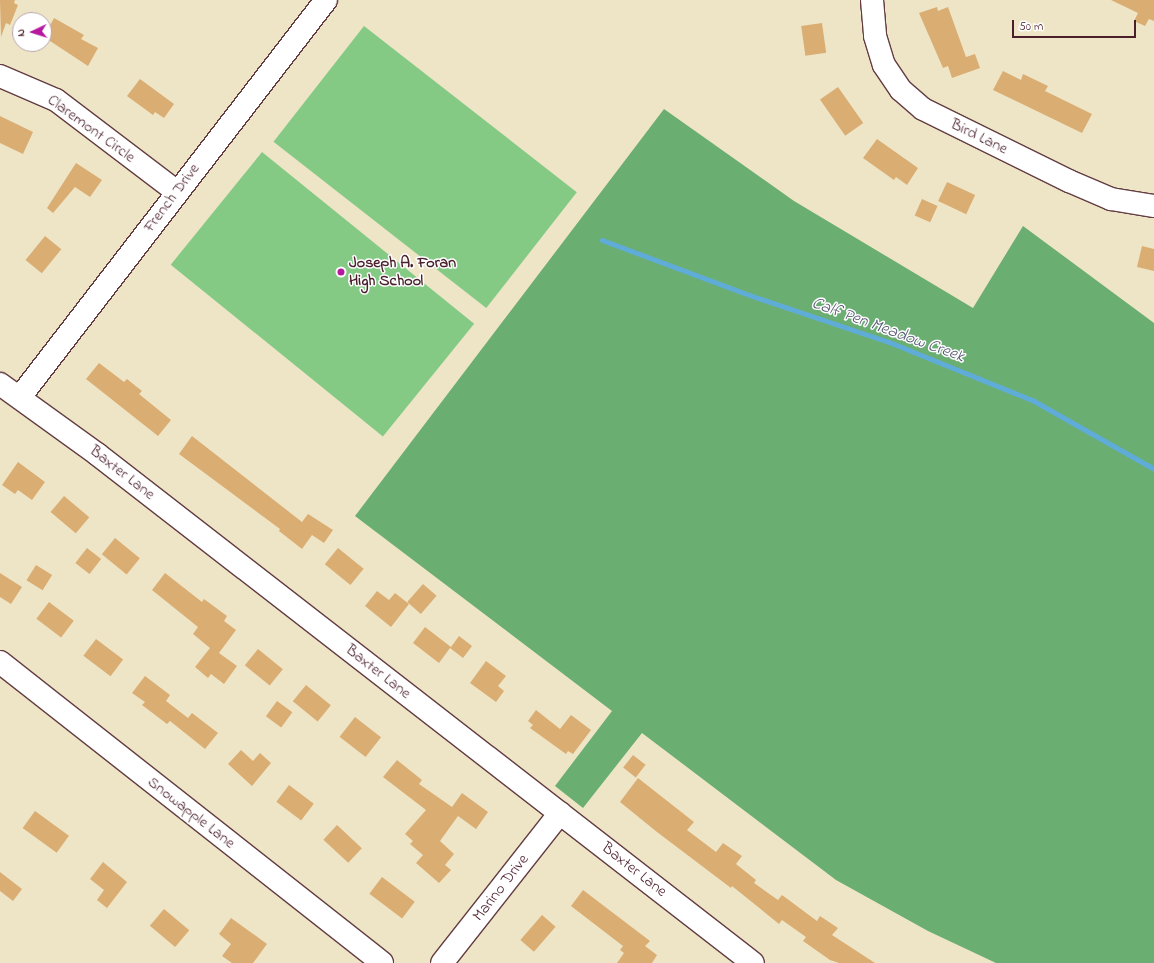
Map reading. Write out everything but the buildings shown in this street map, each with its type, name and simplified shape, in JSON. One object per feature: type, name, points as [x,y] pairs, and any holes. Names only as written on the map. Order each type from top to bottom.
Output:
[{"type":"street","name":"French Drive","points":[[20,397],[326,0]]},
{"type":"street","name":"Bird Lane","points":[[872,0],[875,36],[884,65],[901,90],[922,109],[1068,181],[1111,199],[1154,206]]},
{"type":"street","name":"Claremont Circle","points":[[0,76],[56,100],[177,192]]},
{"type":"street","name":"Baxter Lane","points":[[0,384],[103,458],[753,963]]},
{"type":"street","name":"Snowapple Lane","points":[[0,662],[382,963]]},
{"type":"street","name":"Marino Drive","points":[[442,963],[560,812]]},
{"type":"green space","points":[[364,26],[577,192],[486,308],[273,142]]},
{"type":"green space","points":[[664,109],[794,201],[973,308],[1023,226],[1154,323],[1154,963],[996,963],[928,931],[836,880],[642,733],[583,808],[555,786],[612,711],[355,516]]},
{"type":"green space","points":[[262,152],[474,324],[383,436],[171,265]]},
{"type":"waterway","name":"Calf Pen Meadow Creek","points":[[602,240],[752,296],[889,342],[1034,401],[1154,469]]},
{"type":"place","name":"Joseph A. Foran High School","points":[[341,272]]}]
